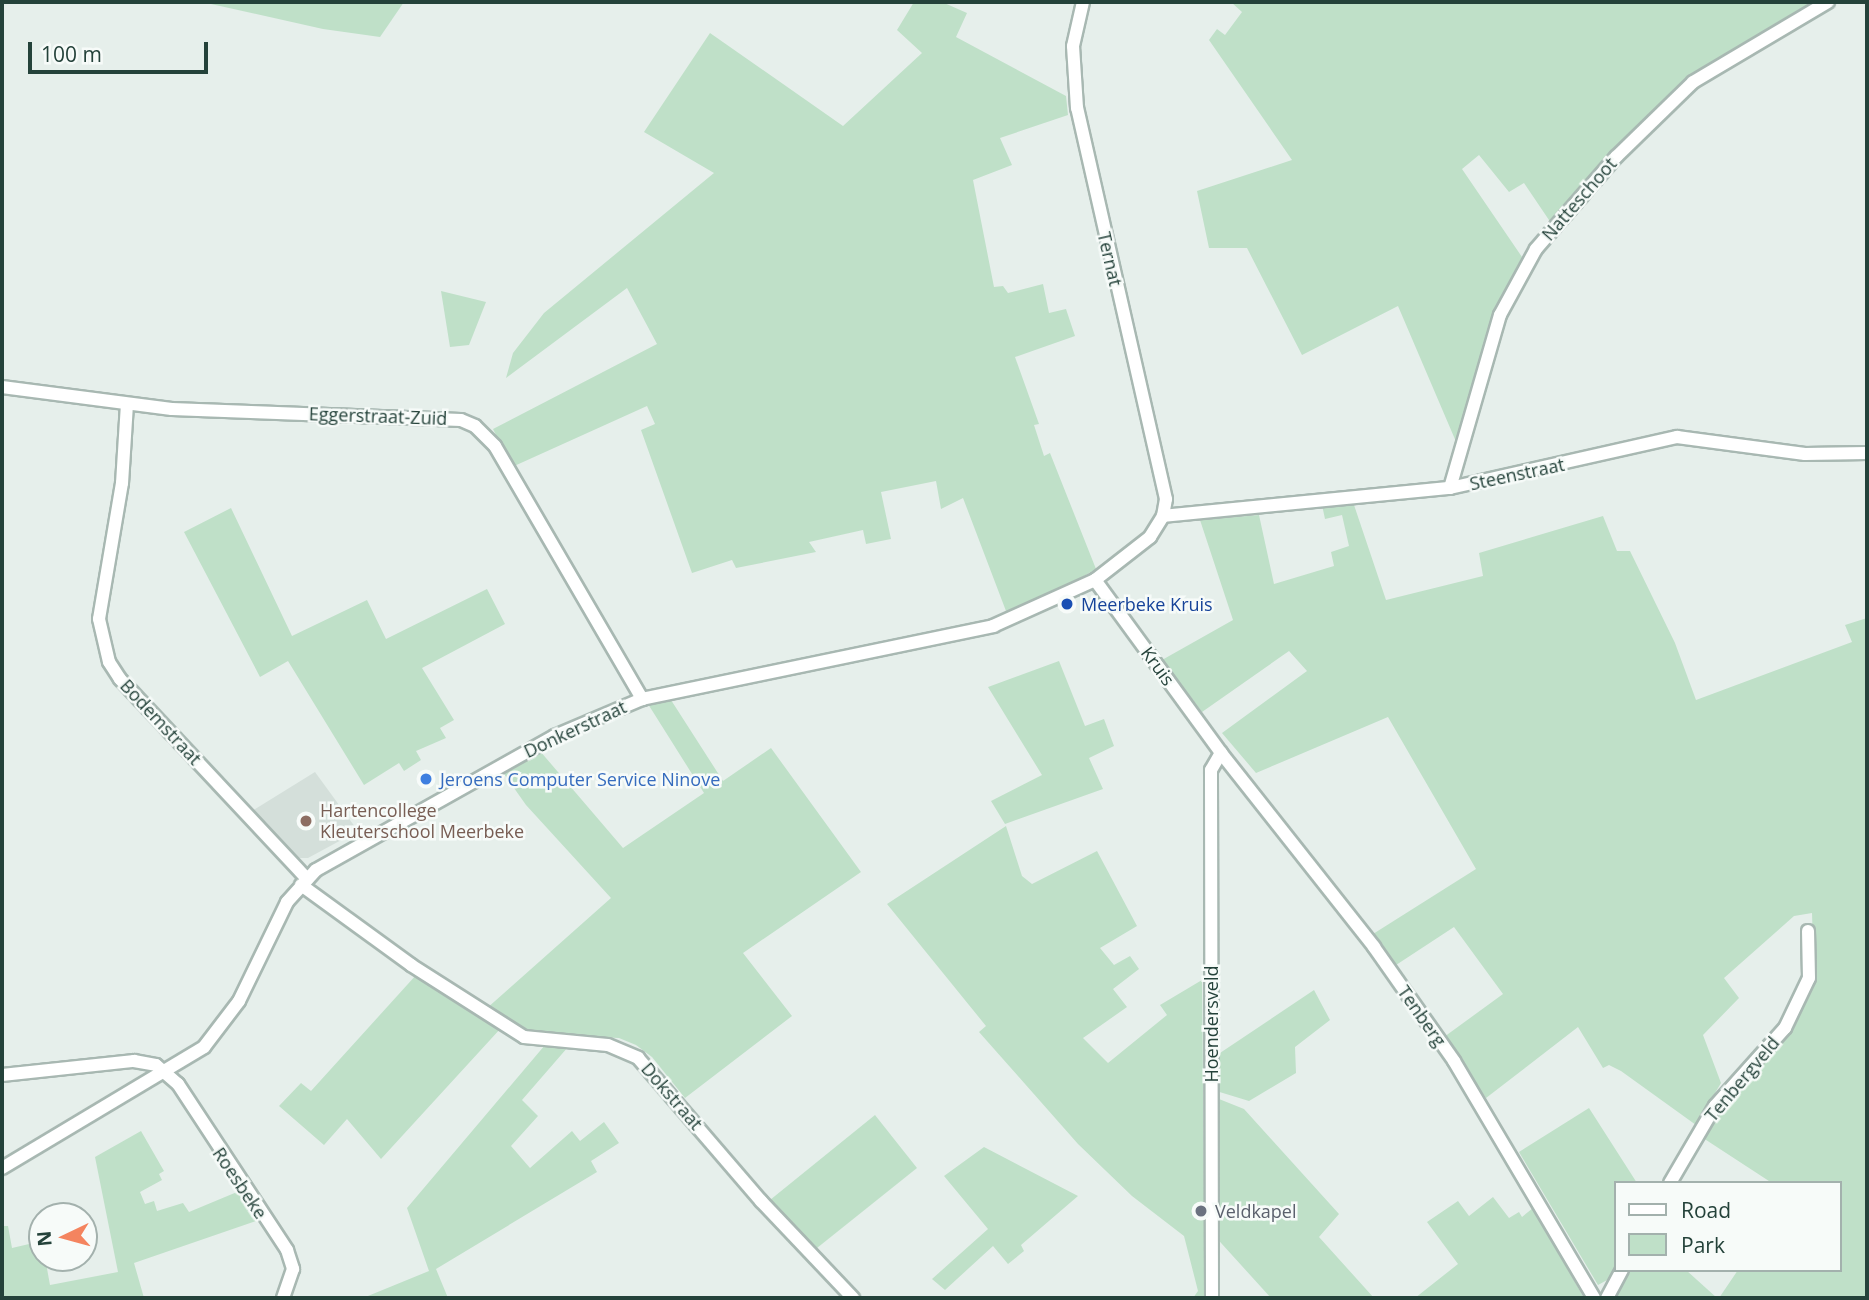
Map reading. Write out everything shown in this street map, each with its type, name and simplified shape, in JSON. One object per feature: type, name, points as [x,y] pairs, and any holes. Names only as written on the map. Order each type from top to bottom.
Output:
[{"type":"street","name":"Ternat","points":[[1083,2],[1073,46],[1077,108],[1159,464],[1166,499],[1163,516]]},
{"type":"street","name":"Natteschoot","points":[[1450,488],[1500,315],[1545,238],[1616,157],[1693,82],[1828,2]]},
{"type":"street","name":"Eggerstraat-Zuid","points":[[2,387],[127,404],[461,420],[475,426],[495,446],[642,699]]},
{"type":"street","name":"Bodemstraat","points":[[127,404],[122,483],[99,619],[109,662],[120,679],[304,882]]},
{"type":"street","name":"Steenstraat","points":[[1163,516],[1450,488],[1547,470],[1677,437],[1805,453],[1867,453]]},
{"type":"street","name":"Donkerstraat","points":[[164,1074],[204,1047],[224,1025],[274,923],[304,882],[346,850],[555,736],[642,699],[969,633],[1057,600],[1095,580],[1150,537],[1163,516]]},
{"type":"street","name":"Kruis","points":[[1095,580],[1221,753]]},
{"type":"street","name":"Hoendersveld","points":[[1212,1298],[1211,770],[1221,753]]},
{"type":"street","name":"Tenberg","points":[[1221,753],[1374,947],[1454,1061],[1594,1298]]},
{"type":"street","name":"Dokstraat","points":[[304,882],[411,965],[524,1037],[608,1045],[638,1058],[761,1201],[853,1298]]},
{"type":"street","name":"Tenbergveld","points":[[1671,1181],[1715,1106],[1785,1028],[1809,978],[1808,931]]},
{"type":"street","name":"Roesbeke","points":[[3,1073],[146,1060],[178,1084],[240,1185],[287,1250],[293,1269],[283,1298]]},
{"type":"street","points":[[2,1168],[164,1074]]},
{"type":"street","points":[[1607,1298],[1621,1272]]},
{"type":"shaded area","name":"Hartencollege Kleuterschool Meerbeke","points":[[315,772],[358,831],[308,858],[297,858],[252,811]]},
{"type":"green space","points":[[202,2],[404,2],[380,37],[323,29]]},
{"type":"green space","points":[[914,2],[942,2],[967,13],[956,37],[1066,96],[1068,115],[1000,138],[1012,165],[973,180],[994,287],[1003,286],[1008,293],[1043,284],[1049,313],[1066,309],[1075,336],[1015,357],[1039,424],[1034,425],[1044,456],[1050,453],[1096,569],[1058,591],[1006,611],[963,498],[941,509],[936,481],[881,492],[891,539],[866,544],[863,530],[809,542],[816,552],[736,568],[732,560],[692,573],[641,430],[655,424],[647,406],[512,467],[493,429],[657,344],[627,288],[506,378],[513,353],[544,313],[714,173],[644,132],[710,33],[843,126],[922,53],[897,30]]},
{"type":"green space","points":[[1231,2],[1821,2],[1706,68],[1551,223],[1524,183],[1509,192],[1479,155],[1462,169],[1522,257],[1494,315],[1457,444],[1398,306],[1302,355],[1247,248],[1209,248],[1197,191],[1292,160],[1209,40],[1217,29],[1225,35],[1242,12]]},
{"type":"green space","points":[[441,291],[486,302],[469,345],[450,347]]},
{"type":"green space","points":[[1353,502],[1386,600],[1483,576],[1479,553],[1603,516],[1617,551],[1630,551],[1675,643],[1696,700],[1852,642],[1845,625],[1867,618],[1867,1298],[1719,1298],[1737,1272],[1841,1272],[1841,1181],[1769,1181],[1700,1136],[1790,1032],[1814,979],[1812,913],[1794,916],[1724,978],[1739,998],[1703,1035],[1721,1083],[1696,1125],[1621,1071],[1609,1065],[1603,1068],[1578,1027],[1486,1098],[1444,1037],[1503,994],[1454,927],[1393,967],[1373,934],[1476,869],[1388,717],[1256,773],[1222,733],[1307,671],[1289,651],[1202,712],[1162,660],[1233,620],[1200,520],[1259,515],[1274,584],[1334,566],[1331,552],[1349,546],[1342,515],[1325,519],[1322,505]]},
{"type":"green space","points":[[231,508],[292,636],[367,600],[386,639],[487,589],[505,624],[422,668],[454,720],[440,728],[446,738],[416,751],[421,760],[404,771],[399,763],[364,785],[288,661],[260,677],[184,532]]},
{"type":"green space","points":[[1059,661],[1085,726],[1104,719],[1114,746],[1089,758],[1103,789],[1005,824],[991,801],[1042,775],[988,687]]},
{"type":"green space","points":[[671,700],[723,781],[771,748],[861,872],[743,953],[792,1016],[685,1098],[652,1057],[636,1045],[619,1038],[537,1034],[486,1009],[611,898],[526,805],[502,771],[540,751],[623,848],[704,793],[648,704]]},
{"type":"green space","points":[[1006,826],[1022,876],[1032,884],[1097,851],[1137,926],[1100,948],[1114,965],[1130,956],[1139,969],[1113,989],[1127,1007],[1083,1038],[1108,1063],[1167,1015],[1160,1005],[1202,980],[1205,1298],[1193,1298],[1198,1291],[1184,1236],[1132,1196],[1078,1144],[979,1032],[986,1026],[887,904]]},
{"type":"green space","points":[[417,974],[501,1028],[381,1159],[347,1119],[324,1145],[279,1106],[301,1083],[311,1091]]},
{"type":"green space","points":[[1314,990],[1330,1020],[1295,1047],[1296,1073],[1249,1101],[1213,1090],[1214,1057]]},
{"type":"green space","points":[[545,1045],[568,1047],[522,1100],[538,1116],[511,1146],[530,1168],[572,1131],[580,1141],[604,1122],[619,1143],[591,1161],[597,1172],[436,1269],[448,1298],[363,1298],[429,1271],[407,1208]]},
{"type":"green space","points":[[1214,1097],[1244,1109],[1339,1214],[1319,1237],[1374,1298],[1271,1298],[1212,1233]]},
{"type":"green space","points":[[1589,1108],[1636,1181],[1614,1181],[1614,1271],[1609,1279],[1598,1285],[1519,1152]]},
{"type":"green space","points":[[875,1115],[917,1168],[817,1248],[770,1200]]},
{"type":"green space","points":[[141,1131],[164,1171],[159,1174],[162,1180],[140,1192],[145,1204],[154,1201],[157,1211],[183,1203],[189,1212],[237,1192],[259,1220],[134,1263],[144,1298],[2,1298],[2,1226],[8,1226],[12,1248],[28,1244],[28,1272],[48,1272],[50,1285],[118,1272],[95,1157]]},
{"type":"green space","points":[[984,1147],[1078,1196],[1021,1245],[1024,1251],[1008,1264],[993,1246],[945,1290],[932,1279],[988,1229],[944,1176]]},
{"type":"green space","points":[[1493,1197],[1509,1218],[1519,1212],[1522,1217],[1533,1208],[1584,1298],[1415,1298],[1458,1264],[1427,1222],[1458,1201],[1469,1216]]},
{"type":"green space","points":[[1627,1272],[1688,1272],[1717,1298],[1613,1298]]},
{"type":"place","name":"Meerbeke Kruis","points":[[1067,604]]},
{"type":"place","name":"Jeroens Computer Service Ninove","points":[[426,779]]},
{"type":"place","name":"Hartencollege Kleuterschool Meerbeke","points":[[306,821]]},
{"type":"place","name":"Veldkapel","points":[[1201,1211]]}]
